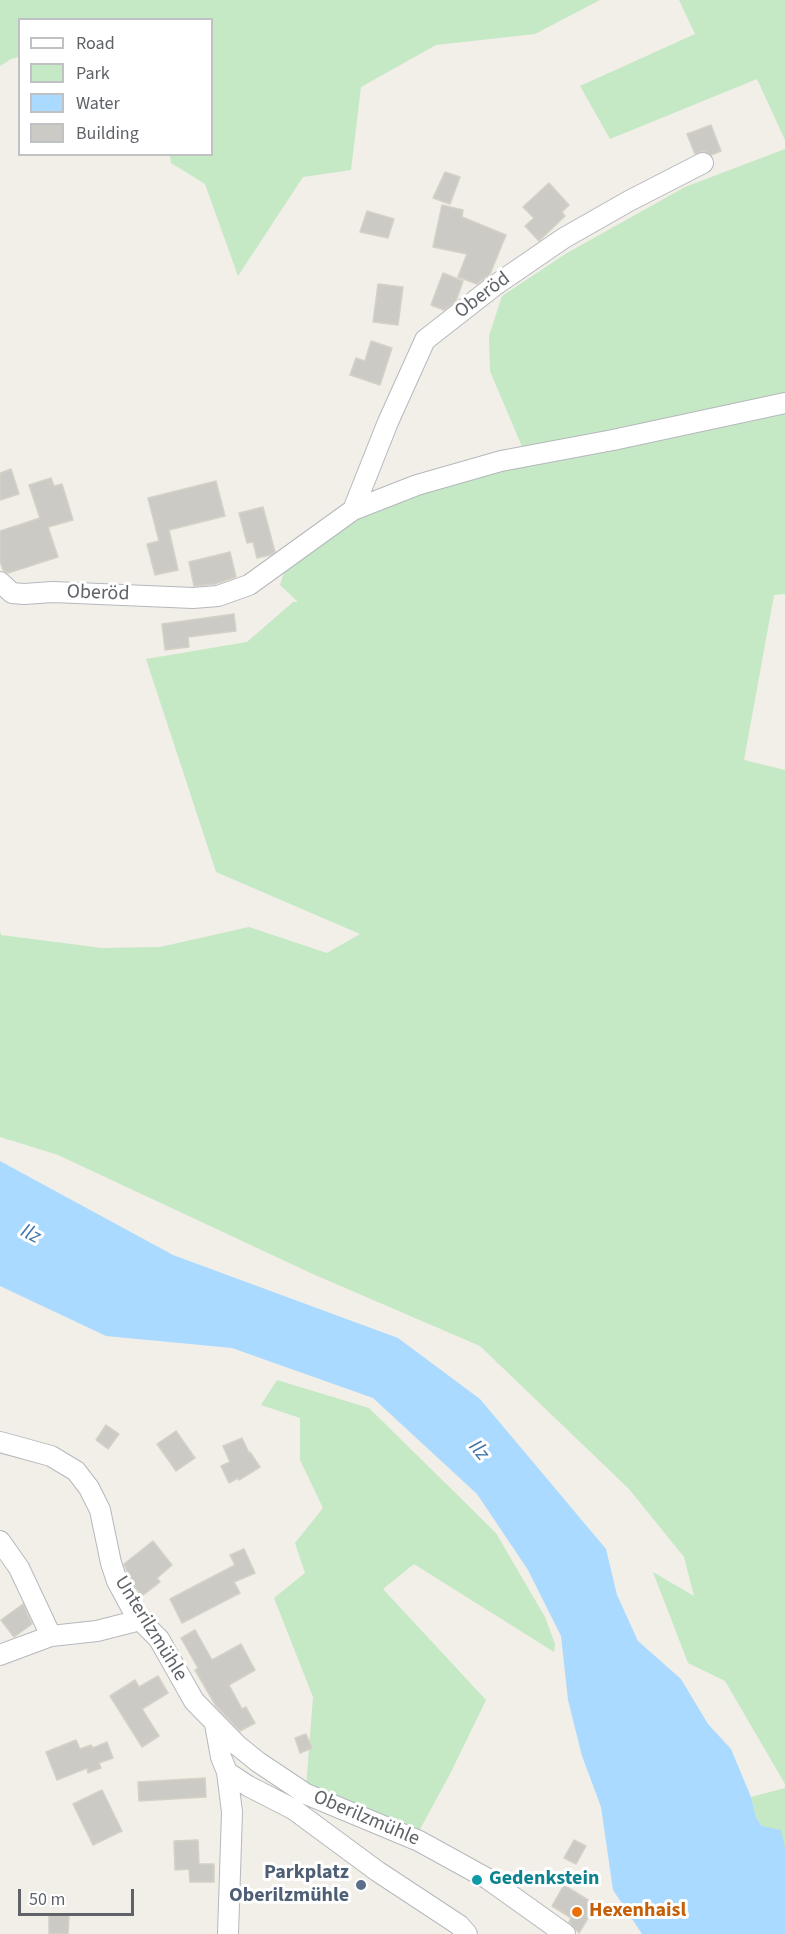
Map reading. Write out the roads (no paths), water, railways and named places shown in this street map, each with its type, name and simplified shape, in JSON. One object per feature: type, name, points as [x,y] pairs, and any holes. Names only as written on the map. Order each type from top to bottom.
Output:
[{"type":"street","name":"Oberöd","points":[[353,510],[388,422],[425,340],[494,286],[564,238],[703,163]]},
{"type":"street","name":"Oberöd","points":[[0,582],[12,593],[24,594],[53,592],[193,598],[218,596],[249,585],[353,510],[417,485],[501,461],[785,403]]},
{"type":"street","name":"Unterilzmühle","points":[[0,1442],[51,1456],[76,1471],[89,1488],[100,1510],[117,1581],[140,1620],[159,1640],[194,1701],[215,1724]]},
{"type":"street","points":[[0,1541],[19,1568],[51,1636]]},
{"type":"street","points":[[0,1655],[51,1636],[97,1631],[140,1620]]},
{"type":"street","points":[[215,1724],[220,1757],[227,1772],[232,1812],[228,1934]]},
{"type":"street","name":"Oberilzmühle","points":[[215,1724],[258,1762],[306,1794],[439,1852],[494,1882],[511,1897],[565,1934]]},
{"type":"street","name":"Oberilzmühle","points":[[227,1772],[248,1786],[293,1809],[376,1871],[459,1925],[467,1934]]},
{"type":"water","name":"Ilz","points":[[0,1161],[173,1255],[398,1338],[480,1399],[606,1549],[617,1595],[638,1641],[681,1679],[708,1724],[731,1749],[751,1797],[756,1817],[762,1826],[781,1830],[785,1848],[785,1934],[642,1934],[613,1890],[601,1807],[582,1756],[568,1700],[561,1636],[528,1570],[477,1494],[373,1398],[232,1348],[106,1336],[0,1286]]},
{"type":"place","name":"Gedenkstein","points":[[477,1880]]},
{"type":"place","name":"Parkplatz Oberilzmühle","points":[[361,1885]]},
{"type":"place","name":"Hexenhaisl","points":[[577,1912]]}]
